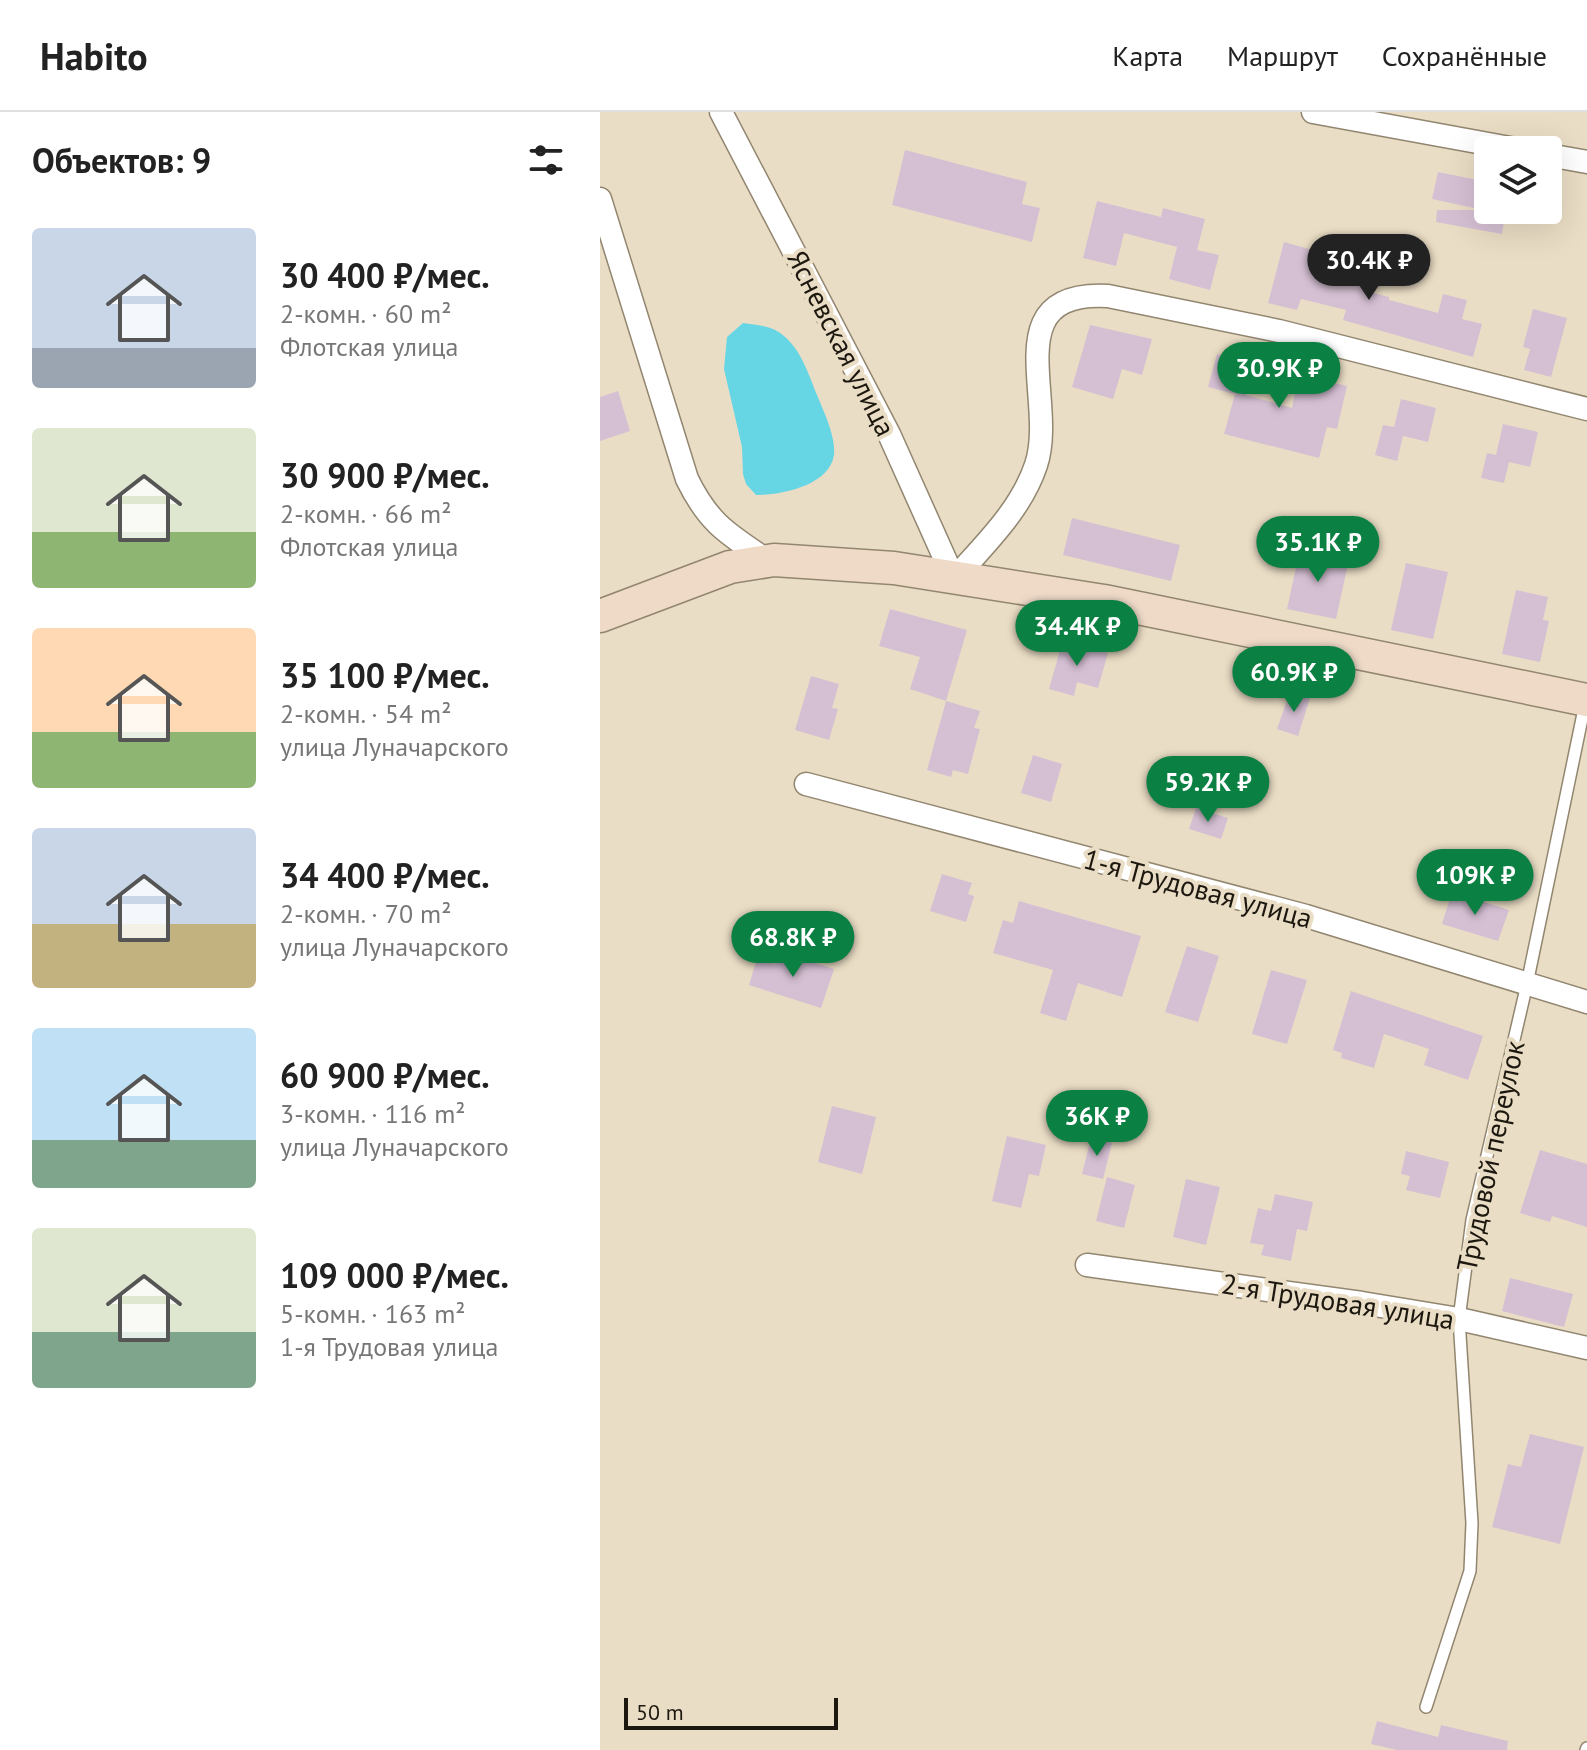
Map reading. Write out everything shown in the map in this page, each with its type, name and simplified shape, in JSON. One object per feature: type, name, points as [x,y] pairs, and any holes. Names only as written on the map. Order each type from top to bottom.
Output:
[{"type":"main road","points":[[600,616],[730,567],[768,561],[894,568],[1104,601],[1586,700]]},
{"type":"street","name":"Ясневская улица","points":[[721,112],[889,434],[954,579]]},
{"type":"street","points":[[1313,112],[1474,141]]},
{"type":"street","points":[[1562,158],[1587,162]]},
{"type":"street","points":[[600,199],[687,479],[701,509],[726,533],[768,561]]},
{"type":"street","points":[[954,579],[1008,518],[1028,485],[1037,461],[1039,435],[1036,342],[1044,316],[1063,301],[1081,294],[1108,296],[1279,331],[1587,409]]},
{"type":"street","name":"1-я Трудовая улица","points":[[806,784],[1306,916],[1587,1002]]},
{"type":"street","name":"2-я Трудовая улица","points":[[1087,1265],[1459,1319],[1587,1348]]},
{"type":"lane","name":"Трудовой переулок","points":[[1426,1707],[1470,1571],[1472,1523],[1459,1319],[1472,1220],[1527,984],[1586,700]]},
{"type":"water","points":[[743,323],[770,328],[790,342],[804,363],[829,425],[834,448],[830,466],[814,481],[790,491],[756,495],[746,484],[743,474],[742,447],[724,369],[727,337]]},
{"type":"building","points":[[905,150],[1027,182],[1022,204],[1040,208],[1032,242],[892,205]]},
{"type":"building","points":[[1438,172],[1474,179],[1474,208],[1432,199]]},
{"type":"building","points":[[1097,201],[1161,217],[1163,208],[1205,219],[1197,250],[1219,255],[1210,290],[1169,279],[1177,247],[1124,233],[1116,266],[1083,258]]},
{"type":"building","points":[[1437,210],[1474,210],[1474,224],[1504,224],[1502,234],[1436,222]]},
{"type":"building","points":[[1284,242],[1316,251],[1314,258],[1378,274],[1373,293],[1389,297],[1389,300],[1438,313],[1443,294],[1467,300],[1462,319],[1482,324],[1473,357],[1343,320],[1346,310],[1301,299],[1297,310],[1268,303]]},
{"type":"building","points":[[1533,309],[1567,318],[1551,377],[1524,370],[1530,349],[1523,347]]},
{"type":"building","points":[[1090,325],[1152,339],[1142,375],[1122,369],[1113,399],[1072,387]]},
{"type":"building","points":[[1217,354],[1255,364],[1246,395],[1292,408],[1295,393],[1301,394],[1306,376],[1347,386],[1337,429],[1327,427],[1319,458],[1224,434],[1235,394],[1208,387]]},
{"type":"building","points":[[618,391],[630,431],[600,441],[600,397]]},
{"type":"building","points":[[1401,399],[1436,408],[1428,442],[1403,436],[1397,461],[1375,455],[1383,425],[1394,427]]},
{"type":"building","points":[[1503,424],[1538,432],[1530,467],[1509,462],[1504,483],[1481,478],[1487,453],[1496,455]]},
{"type":"building","points":[[1072,518],[1180,545],[1171,581],[1063,555]]},
{"type":"building","points":[[1300,549],[1349,559],[1336,619],[1287,609]]},
{"type":"building","points":[[1406,563],[1448,572],[1433,639],[1391,630]]},
{"type":"building","points":[[1516,590],[1548,597],[1543,620],[1549,621],[1540,662],[1502,654]]},
{"type":"building","points":[[890,609],[967,630],[946,701],[910,689],[920,657],[879,646]]},
{"type":"building","points":[[1063,640],[1108,653],[1098,688],[1077,682],[1074,696],[1049,689]]},
{"type":"building","points":[[811,676],[839,684],[832,708],[838,709],[829,740],[795,730]]},
{"type":"building","points":[[1290,692],[1310,698],[1298,736],[1277,729]]},
{"type":"building","points":[[946,701],[980,711],[974,728],[980,729],[968,774],[953,770],[951,777],[927,770]]},
{"type":"building","points":[[1033,755],[1062,764],[1051,802],[1021,793]]},
{"type":"building","points":[[1196,808],[1228,818],[1221,839],[1189,829]]},
{"type":"building","points":[[942,874],[972,883],[968,894],[974,896],[966,922],[930,911]]},
{"type":"building","points":[[1452,892],[1509,910],[1498,941],[1442,924]]},
{"type":"building","points":[[1019,901],[1141,936],[1122,997],[1078,983],[1066,1021],[1040,1013],[1053,970],[993,953],[1003,920],[1013,923]]},
{"type":"building","points":[[1187,946],[1219,956],[1198,1022],[1165,1012]]},
{"type":"building","points":[[780,952],[834,969],[821,1008],[749,985],[757,958],[776,964]]},
{"type":"building","points":[[1271,970],[1307,980],[1287,1044],[1252,1034]]},
{"type":"building","points":[[1351,991],[1483,1036],[1468,1080],[1424,1065],[1429,1049],[1384,1034],[1374,1068],[1341,1058],[1342,1053],[1333,1050]]},
{"type":"building","points":[[832,1106],[876,1117],[862,1174],[818,1162]]},
{"type":"building","points":[[1007,1136],[1046,1145],[1039,1176],[1029,1174],[1021,1208],[992,1201]]},
{"type":"building","points":[[1091,1138],[1112,1143],[1103,1179],[1082,1174]]},
{"type":"building","points":[[1540,1150],[1587,1164],[1587,1227],[1552,1216],[1550,1222],[1520,1213]]},
{"type":"building","points":[[1406,1151],[1449,1162],[1440,1198],[1406,1190],[1410,1176],[1401,1174]]},
{"type":"building","points":[[1107,1177],[1135,1185],[1124,1228],[1096,1221]]},
{"type":"building","points":[[1186,1179],[1220,1187],[1206,1245],[1173,1237]]},
{"type":"building","points":[[1275,1194],[1313,1202],[1307,1231],[1297,1229],[1291,1261],[1261,1255],[1264,1245],[1250,1243],[1258,1208],[1271,1211]]},
{"type":"building","points":[[1510,1278],[1573,1294],[1564,1327],[1502,1311]]},
{"type":"building","points":[[1530,1434],[1584,1447],[1560,1544],[1492,1527],[1508,1464],[1521,1467]]},
{"type":"building","points":[[1377,1721],[1438,1737],[1441,1725],[1508,1741],[1507,1750],[1397,1750],[1371,1744]]}]
